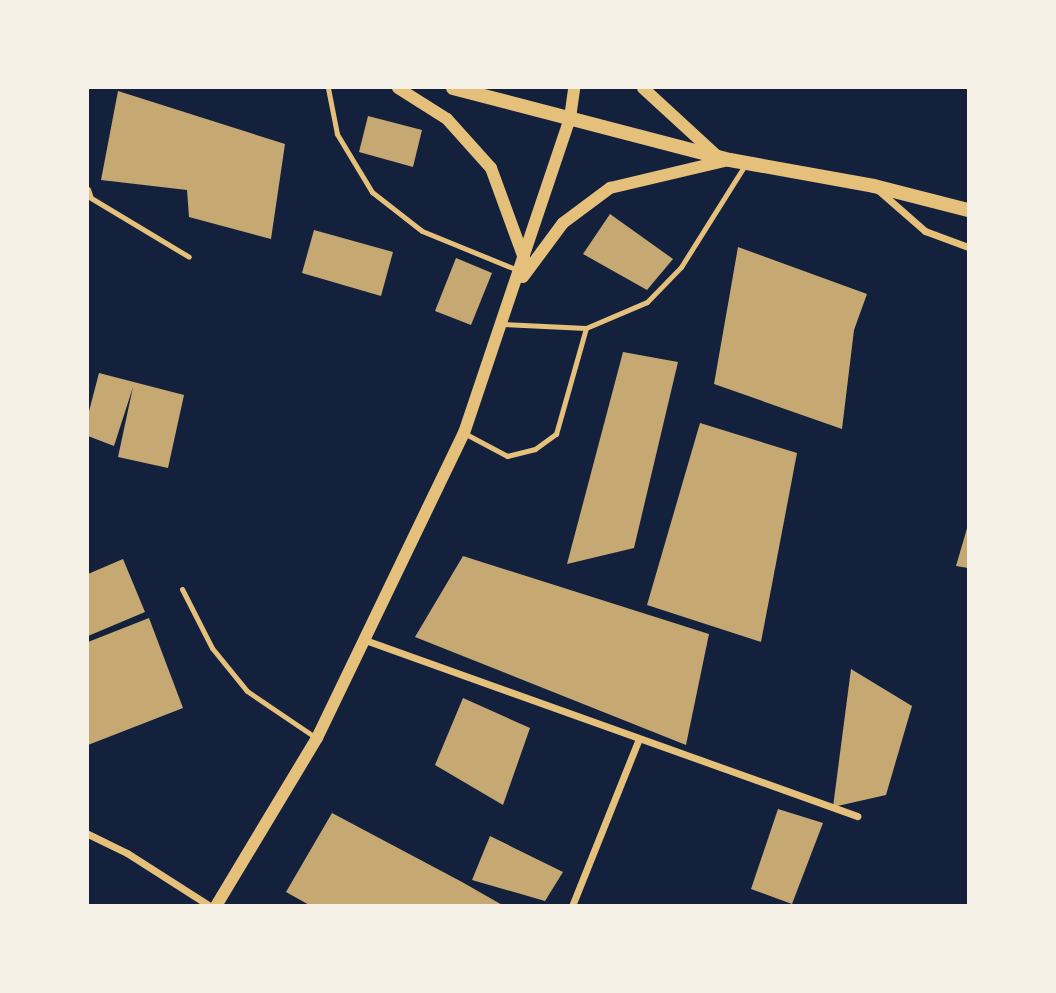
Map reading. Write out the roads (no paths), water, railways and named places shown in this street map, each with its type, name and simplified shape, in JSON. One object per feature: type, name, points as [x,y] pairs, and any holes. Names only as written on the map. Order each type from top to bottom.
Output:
[{"type":"main road","points":[[453,88],[723,158],[874,186],[968,210]]},
{"type":"street","points":[[398,88],[447,119],[491,168],[524,258]]},
{"type":"street","points":[[216,905],[317,738],[464,433],[570,118],[573,88]]},
{"type":"street","points":[[643,88],[723,158]]},
{"type":"street","points":[[514,288],[547,242],[582,205],[610,188],[723,158]]},
{"type":"street","points":[[874,186],[896,210],[925,232],[968,247]]},
{"type":"street","points":[[365,640],[638,741],[857,816]]},
{"type":"street","points":[[572,905],[638,741]]},
{"type":"street","points":[[88,834],[127,853],[210,905]]},
{"type":"lane","points":[[328,88],[337,134],[372,192],[422,231],[520,271]]},
{"type":"lane","points":[[502,324],[586,328],[647,302],[681,267],[746,163]]},
{"type":"lane","points":[[88,189],[91,198],[189,257]]},
{"type":"lane","points":[[464,433],[508,456],[535,449],[556,433],[586,328]]},
{"type":"lane","points":[[182,589],[212,648],[247,691],[317,738]]}]
